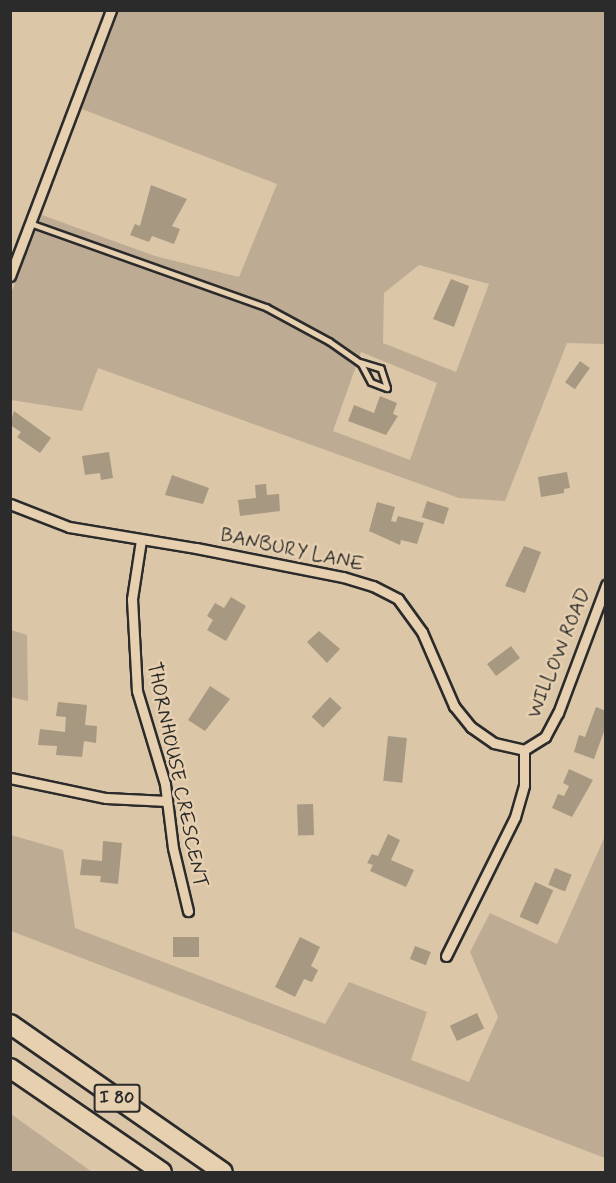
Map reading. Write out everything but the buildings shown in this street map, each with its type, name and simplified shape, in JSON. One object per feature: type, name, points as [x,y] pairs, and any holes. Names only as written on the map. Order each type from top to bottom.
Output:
[{"type":"highway","name":"I 80","points":[[10,1024],[222,1173]]},
{"type":"highway","name":"I 80","points":[[10,1068],[162,1173]]},
{"type":"street","points":[[10,276],[111,10]]},
{"type":"street","name":"BANBURY LANE","points":[[10,504],[69,527],[343,577],[398,599],[422,632],[454,706],[471,728],[494,743],[524,750]]},
{"type":"street","name":"THORNHOUSE CRESCENT","points":[[141,540],[132,599],[134,668],[137,691],[162,770],[188,911]]},
{"type":"street","name":"WILLOW ROAD","points":[[524,750],[545,737],[558,713],[606,585]]},
{"type":"street","points":[[446,956],[515,817],[524,785],[524,750]]},
{"type":"street","points":[[10,778],[106,798],[167,801]]},
{"type":"lane","points":[[30,223],[266,307],[361,363],[381,369],[387,388],[370,382],[361,363]]},
{"type":"shaded area","points":[[119,11],[605,11],[605,344],[567,343],[505,501],[459,498],[98,368],[82,411],[11,400],[10,296],[42,215],[155,256],[239,277],[277,184],[82,109]],"holes":[[[419,265],[489,284],[456,372],[383,343],[384,293]],[[361,352],[437,383],[410,460],[333,431]]]},
{"type":"shaded area","points":[[11,630],[27,635],[28,701],[11,697]]},
{"type":"shaded area","points":[[11,835],[63,850],[75,928],[325,1024],[349,982],[427,1012],[411,1060],[469,1082],[498,1017],[470,952],[490,913],[557,944],[605,836],[605,1158],[11,931]]},
{"type":"shaded area","points":[[11,1114],[92,1172],[11,1172]]}]
